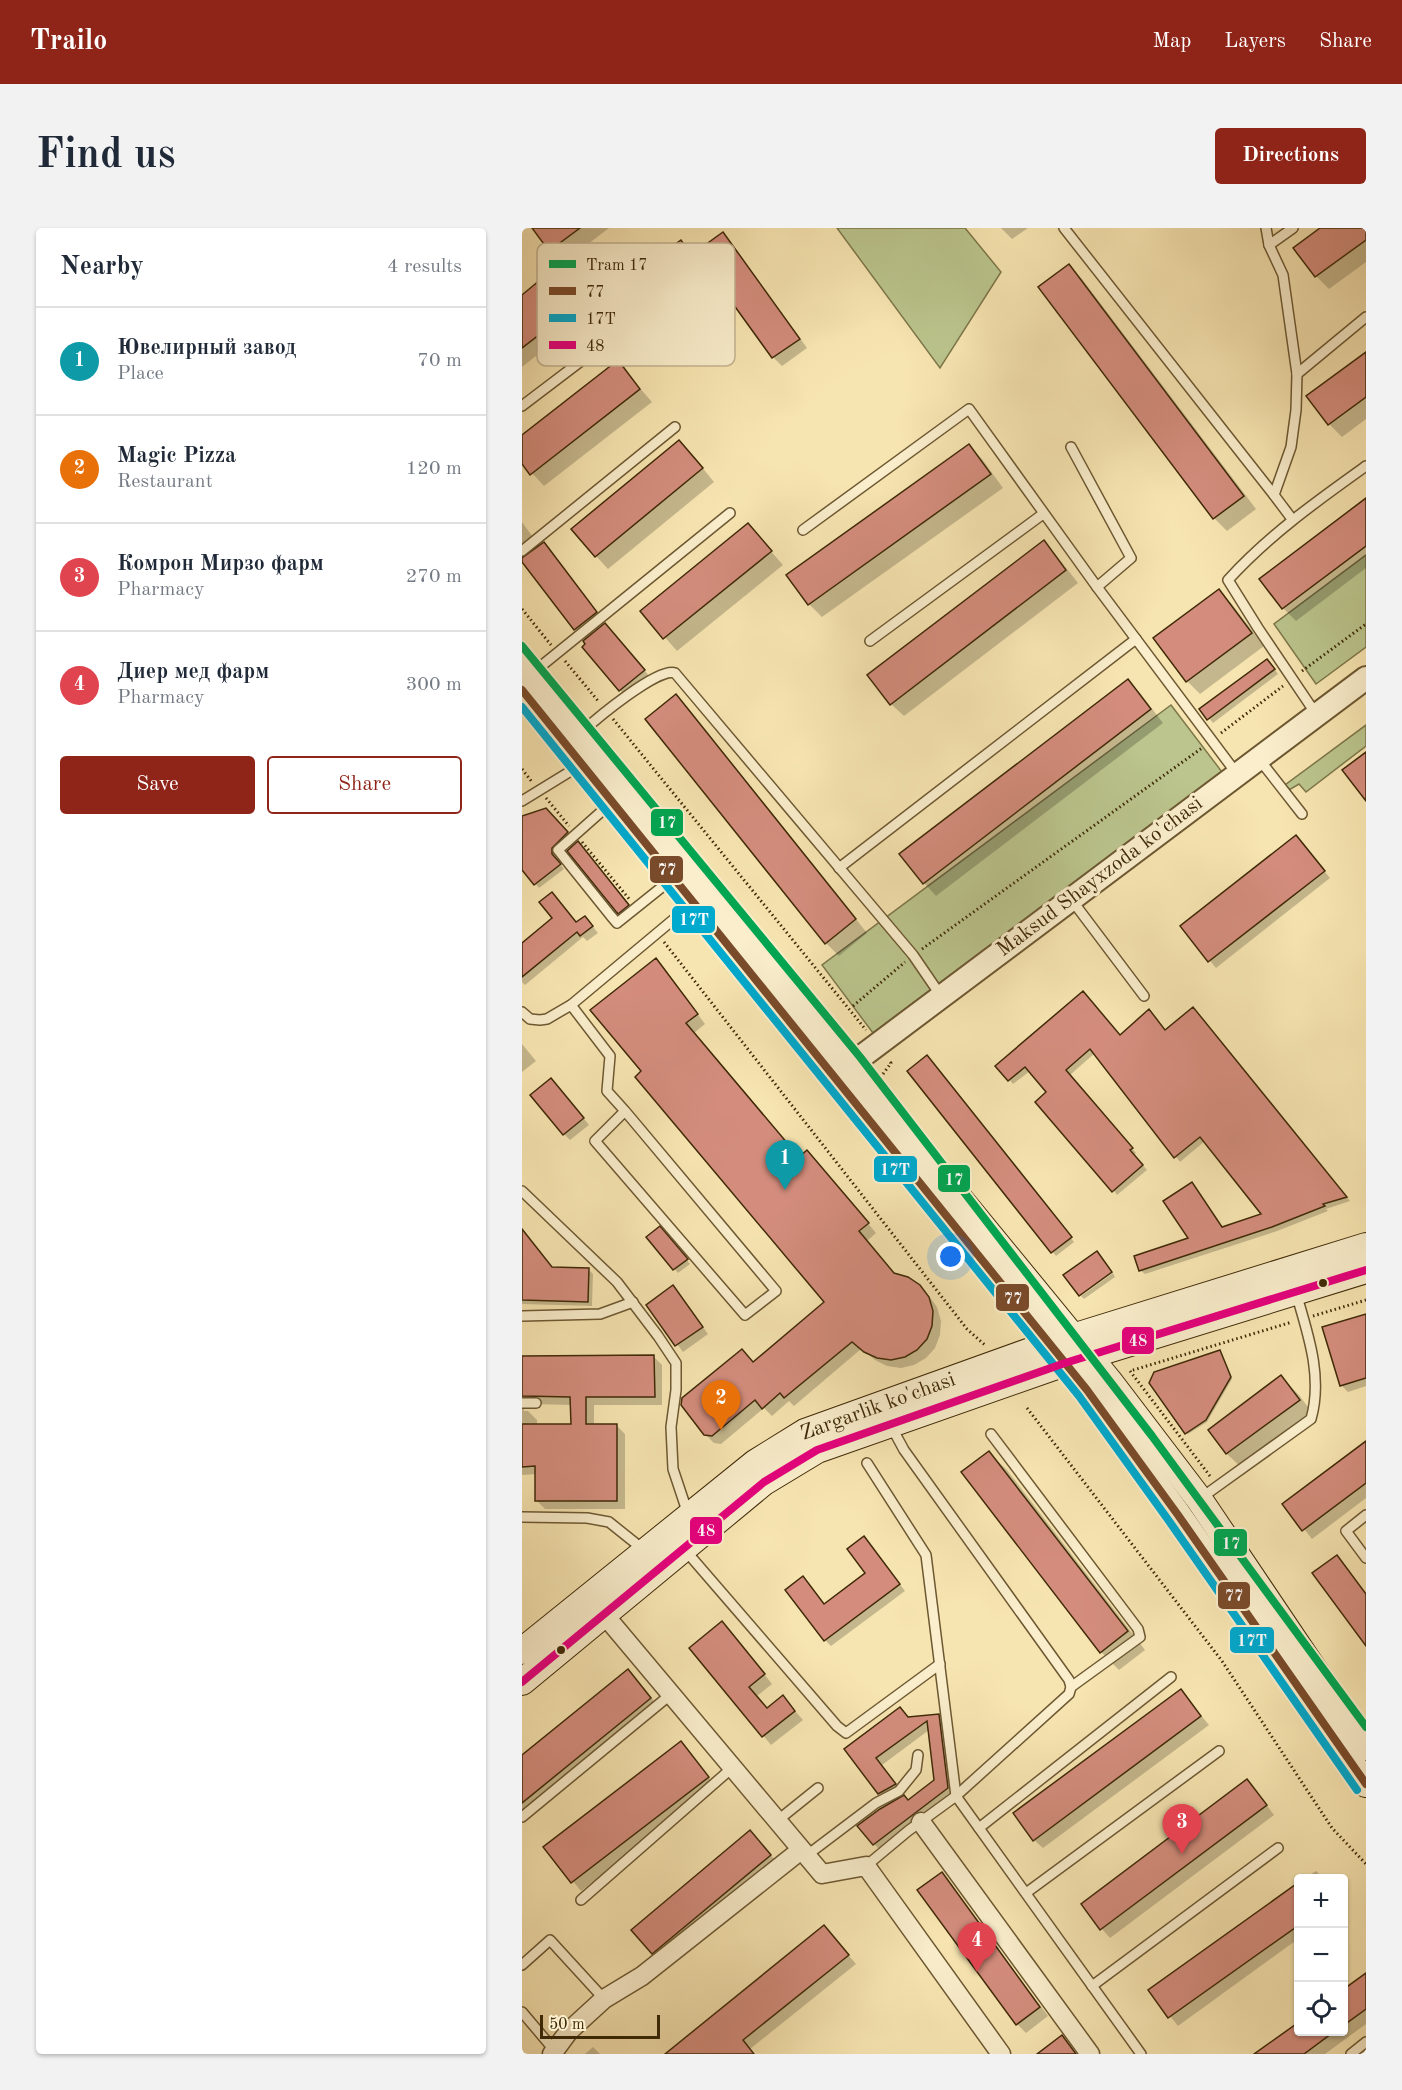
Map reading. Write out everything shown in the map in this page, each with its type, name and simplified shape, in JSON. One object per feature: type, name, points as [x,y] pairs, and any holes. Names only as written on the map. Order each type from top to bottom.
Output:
[{"type":"main road","points":[[526,674],[582,732],[591,759],[612,802],[694,903],[842,1071]]},
{"type":"main road","points":[[526,674],[591,759],[1069,1349],[1208,1493],[1366,1747]]},
{"type":"main road","name":"Zargarlik ko'chasi","points":[[522,1682],[597,1606],[646,1551],[755,1463],[805,1432],[1069,1349],[1366,1246]]},
{"type":"main road","name":"Zargarlik ko'chasi","points":[[522,1651],[597,1606],[684,1548],[764,1482],[801,1458],[835,1442],[890,1424],[1069,1349],[1296,1291],[1366,1270]]},
{"type":"main road","points":[[1069,1349],[1178,1515],[1366,1784]]},
{"type":"street","name":"Maksud Shayxzoda ko'chasi","points":[[842,1071],[1366,678]]},
{"type":"street","points":[[597,1606],[822,1874],[866,1866],[1001,2054]]},
{"type":"street","points":[[921,1822],[1090,2054]]},
{"type":"street","points":[[554,2052],[569,2031],[604,1999],[642,1976],[804,1853]]},
{"type":"lane","points":[[1064,228],[1292,519]]},
{"type":"lane","points":[[1266,228],[1269,245],[1283,275],[1297,374],[1296,410],[1291,447],[1274,495]]},
{"type":"lane","points":[[1269,245],[1293,228]]},
{"type":"lane","points":[[1297,374],[1366,317]]},
{"type":"lane","points":[[522,406],[575,366]]},
{"type":"lane","points":[[803,530],[969,409],[1097,588],[1237,775]]},
{"type":"lane","points":[[522,551],[675,428]]},
{"type":"lane","points":[[1071,447],[1131,558],[1097,588]]},
{"type":"lane","points":[[1317,715],[1228,580],[1292,519],[1366,466]]},
{"type":"lane","points":[[526,674],[558,653],[730,513]]},
{"type":"lane","points":[[870,641],[1043,514]]},
{"type":"lane","points":[[839,868],[1136,639]]},
{"type":"lane","points":[[582,732],[606,711],[667,672],[675,673],[913,956],[941,996]]},
{"type":"lane","points":[[522,801],[591,759]]},
{"type":"lane","points":[[1258,759],[1302,814]]},
{"type":"lane","points":[[612,802],[558,850],[604,908],[617,923],[674,878]]},
{"type":"lane","points":[[1071,899],[1144,996]]},
{"type":"lane","points":[[522,1012],[530,1019],[547,1019],[571,1005],[694,903]]},
{"type":"lane","points":[[571,1005],[610,1056],[607,1090],[776,1291],[745,1315],[595,1141],[625,1112]]},
{"type":"lane","points":[[522,1191],[617,1282],[676,1363],[676,1390],[671,1427],[673,1469],[688,1517]]},
{"type":"lane","points":[[1208,1493],[1311,1419],[1316,1403],[1316,1382],[1312,1349],[1296,1291]]},
{"type":"lane","points":[[522,1316],[600,1314],[633,1302]]},
{"type":"lane","points":[[522,1403],[536,1403]]},
{"type":"lane","points":[[866,1866],[957,1796],[1069,1694],[1071,1687],[1069,1680],[904,1450],[890,1424]]},
{"type":"lane","points":[[991,1434],[1138,1629],[1140,1637],[1071,1687]]},
{"type":"lane","points":[[867,1463],[926,1555],[957,1796],[1141,2054]]},
{"type":"lane","points":[[1366,1515],[1346,1531],[1366,1558]]},
{"type":"lane","points":[[522,1517],[587,1518],[609,1522],[646,1551]]},
{"type":"lane","points":[[684,1548],[846,1734],[939,1664]]},
{"type":"lane","points":[[979,1828],[1171,1677]]},
{"type":"lane","points":[[522,1817],[670,1695]]},
{"type":"lane","points":[[1026,1893],[1219,1751]]},
{"type":"lane","points":[[804,1853],[876,1803],[899,1791],[916,1770],[918,1755]]},
{"type":"lane","points":[[581,1900],[732,1768]]},
{"type":"lane","points":[[777,1821],[818,1788]]},
{"type":"lane","points":[[1092,1986],[1278,1848]]},
{"type":"lane","points":[[522,1965],[550,1940],[604,1999]]},
{"type":"lane","points":[[522,2012],[554,2052]]},
{"type":"lane","points":[[1351,2054],[1366,2042]]},
{"type":"path","points":[[522,609],[877,1044],[891,1063],[883,1074],[884,1076]]},
{"type":"path","points":[[853,1006],[913,956],[1211,741],[1366,624]]},
{"type":"path","points":[[522,769],[574,832]]},
{"type":"path","points":[[582,841],[635,906]]},
{"type":"path","points":[[658,933],[967,1329],[986,1346]]},
{"type":"path","points":[[1208,1493],[1130,1371],[1366,1300]]},
{"type":"path","points":[[1027,1408],[1222,1661],[1332,1828],[1366,1864]]},
{"type":"green space","points":[[837,228],[965,228],[1001,272],[940,368]]},
{"type":"green space","points":[[1366,555],[1366,647],[1316,684],[1274,624]]},
{"type":"green space","points":[[1171,705],[1222,772],[873,1033],[822,965]]},
{"type":"green space","points":[[1366,725],[1366,746],[1306,792],[1299,784],[1289,790],[1285,785]]},
{"type":"building","points":[[532,228],[580,228],[560,243],[543,243]]},
{"type":"building","points":[[1320,228],[1366,228],[1366,240],[1315,277],[1293,248]]},
{"type":"building","points":[[723,232],[731,243],[708,243]]},
{"type":"building","points":[[735,249],[800,339],[772,358],[735,307]]},
{"type":"building","points":[[1069,264],[1244,496],[1213,519],[1038,287]]},
{"type":"building","points":[[537,282],[537,336],[522,348],[522,295]]},
{"type":"building","points":[[1366,352],[1366,397],[1328,425],[1306,396]]},
{"type":"building","points":[[610,366],[623,366],[640,389],[530,475],[522,464],[522,435]]},
{"type":"building","points":[[679,440],[703,468],[595,557],[571,529]]},
{"type":"building","points":[[969,444],[991,474],[808,605],[786,575]]},
{"type":"building","points":[[1366,498],[1366,546],[1282,609],[1259,579]]},
{"type":"building","points":[[748,523],[772,551],[663,639],[640,611]]},
{"type":"building","points":[[1044,540],[1066,570],[890,705],[867,675]]},
{"type":"building","points":[[544,542],[597,612],[574,630],[522,562],[522,558]]},
{"type":"building","points":[[1219,589],[1252,633],[1186,682],[1153,638]]},
{"type":"building","points":[[605,623],[645,670],[619,691],[582,647],[585,644],[583,641]]},
{"type":"building","points":[[1267,659],[1275,669],[1207,720],[1199,709]]},
{"type":"building","points":[[1128,679],[1151,709],[923,884],[899,854]]},
{"type":"building","points":[[676,694],[856,919],[825,944],[645,719]]},
{"type":"building","points":[[1366,752],[1366,801],[1342,770]]},
{"type":"building","points":[[546,808],[568,832],[552,848],[552,854],[561,864],[534,885],[522,870],[522,816]]},
{"type":"building","points":[[1296,835],[1325,871],[1208,962],[1180,926]]},
{"type":"building","points":[[578,841],[629,905],[618,914],[567,851]]},
{"type":"building","points":[[552,892],[576,922],[585,916],[593,926],[580,936],[577,932],[522,977],[522,943],[552,918],[539,902]]},
{"type":"building","points":[[656,958],[698,1014],[686,1023],[799,1157],[807,1150],[869,1223],[859,1231],[894,1273],[908,1277],[920,1285],[929,1297],[933,1311],[932,1326],[927,1339],[917,1350],[905,1357],[891,1360],[877,1358],[864,1352],[852,1342],[784,1398],[780,1393],[762,1409],[755,1400],[712,1436],[704,1435],[681,1405],[682,1398],[742,1349],[753,1362],[824,1302],[635,1077],[641,1071],[590,1010]]},
{"type":"building","points":[[1083,991],[1120,1035],[1149,1009],[1165,1030],[1193,1007],[1347,1197],[1323,1204],[1325,1206],[1272,1227],[1139,1271],[1134,1256],[1188,1238],[1163,1201],[1192,1182],[1222,1227],[1261,1214],[1200,1137],[1174,1158],[1090,1049],[1066,1070],[1133,1148],[1130,1150],[1143,1165],[1112,1192],[1035,1102],[1046,1092],[1025,1067],[1008,1081],[995,1066]]},
{"type":"building","points":[[927,1055],[1072,1237],[1051,1253],[907,1071]]},
{"type":"building","points":[[551,1078],[584,1118],[563,1135],[530,1095]]},
{"type":"building","points":[[660,1226],[688,1259],[673,1270],[646,1237]]},
{"type":"building","points":[[522,1229],[552,1267],[589,1268],[588,1302],[522,1300]]},
{"type":"building","points":[[1097,1251],[1112,1272],[1079,1296],[1063,1275]]},
{"type":"building","points":[[673,1285],[703,1327],[675,1346],[646,1305]]},
{"type":"building","points":[[1366,1314],[1366,1378],[1340,1386],[1322,1327]]},
{"type":"building","points":[[1220,1350],[1231,1377],[1206,1420],[1185,1434],[1149,1383],[1154,1372]]},
{"type":"building","points":[[654,1355],[655,1397],[586,1397],[586,1424],[617,1424],[617,1501],[535,1501],[535,1466],[522,1467],[522,1424],[571,1424],[570,1397],[522,1396],[522,1356]]},
{"type":"building","points":[[1281,1375],[1300,1400],[1226,1454],[1208,1430]]},
{"type":"building","points":[[1366,1441],[1366,1483],[1302,1531],[1282,1504]]},
{"type":"building","points":[[989,1451],[1128,1631],[1100,1653],[961,1472]]},
{"type":"building","points":[[864,1536],[900,1584],[824,1641],[785,1590],[803,1576],[824,1604],[865,1573],[847,1549]]},
{"type":"building","points":[[1337,1555],[1366,1594],[1366,1646],[1312,1573]]},
{"type":"building","points":[[722,1621],[765,1674],[749,1687],[767,1708],[783,1695],[795,1711],[762,1737],[689,1648]]},
{"type":"building","points":[[628,1669],[651,1698],[522,1803],[522,1755]]},
{"type":"building","points":[[1181,1689],[1201,1716],[1033,1841],[1013,1813]]},
{"type":"building","points":[[900,1707],[908,1717],[939,1714],[948,1788],[873,1845],[857,1826],[904,1795],[908,1800],[934,1780],[927,1721],[876,1758],[896,1784],[878,1794],[844,1749]]},
{"type":"building","points":[[681,1741],[709,1777],[571,1883],[543,1847]]},
{"type":"building","points":[[1247,1779],[1267,1805],[1100,1930],[1081,1904]]},
{"type":"building","points":[[750,1830],[771,1855],[652,1954],[631,1930]]},
{"type":"building","points":[[942,1872],[1040,2007],[1016,2025],[917,1890]]},
{"type":"building","points":[[1294,1886],[1294,1929],[1168,2018],[1148,1990]]},
{"type":"building","points":[[824,1925],[849,1955],[743,2040],[754,2054],[665,2054]]},
{"type":"building","points":[[1366,1973],[1366,2009],[1348,2022],[1348,1986]]},
{"type":"building","points":[[1294,2026],[1294,2036],[1328,2036],[1304,2054],[1254,2054]]},
{"type":"building","points":[[1062,2035],[1076,2054],[1037,2054]]},
{"type":"tram line","name":"17","points":[[522,646],[860,1057],[1152,1436],[1366,1727]]},
{"type":"transit line","name":"77","points":[[522,690],[1087,1390],[1178,1515],[1366,1784]]},
{"type":"transit line","name":"17T","points":[[522,707],[1079,1396],[1357,1790]]},
{"type":"transit line","name":"48","points":[[522,1682],[764,1482],[817,1450],[1065,1363],[1366,1270]]},
{"type":"place","name":"Ювелирный завод","points":[[785,1190]]},
{"type":"place","name":"Magic Pizza","points":[[721,1430]]},
{"type":"place","name":"Комрон Мирзо фарм","points":[[1182,1854]]},
{"type":"place","name":"Диер мед фарм","points":[[977,1972]]}]
